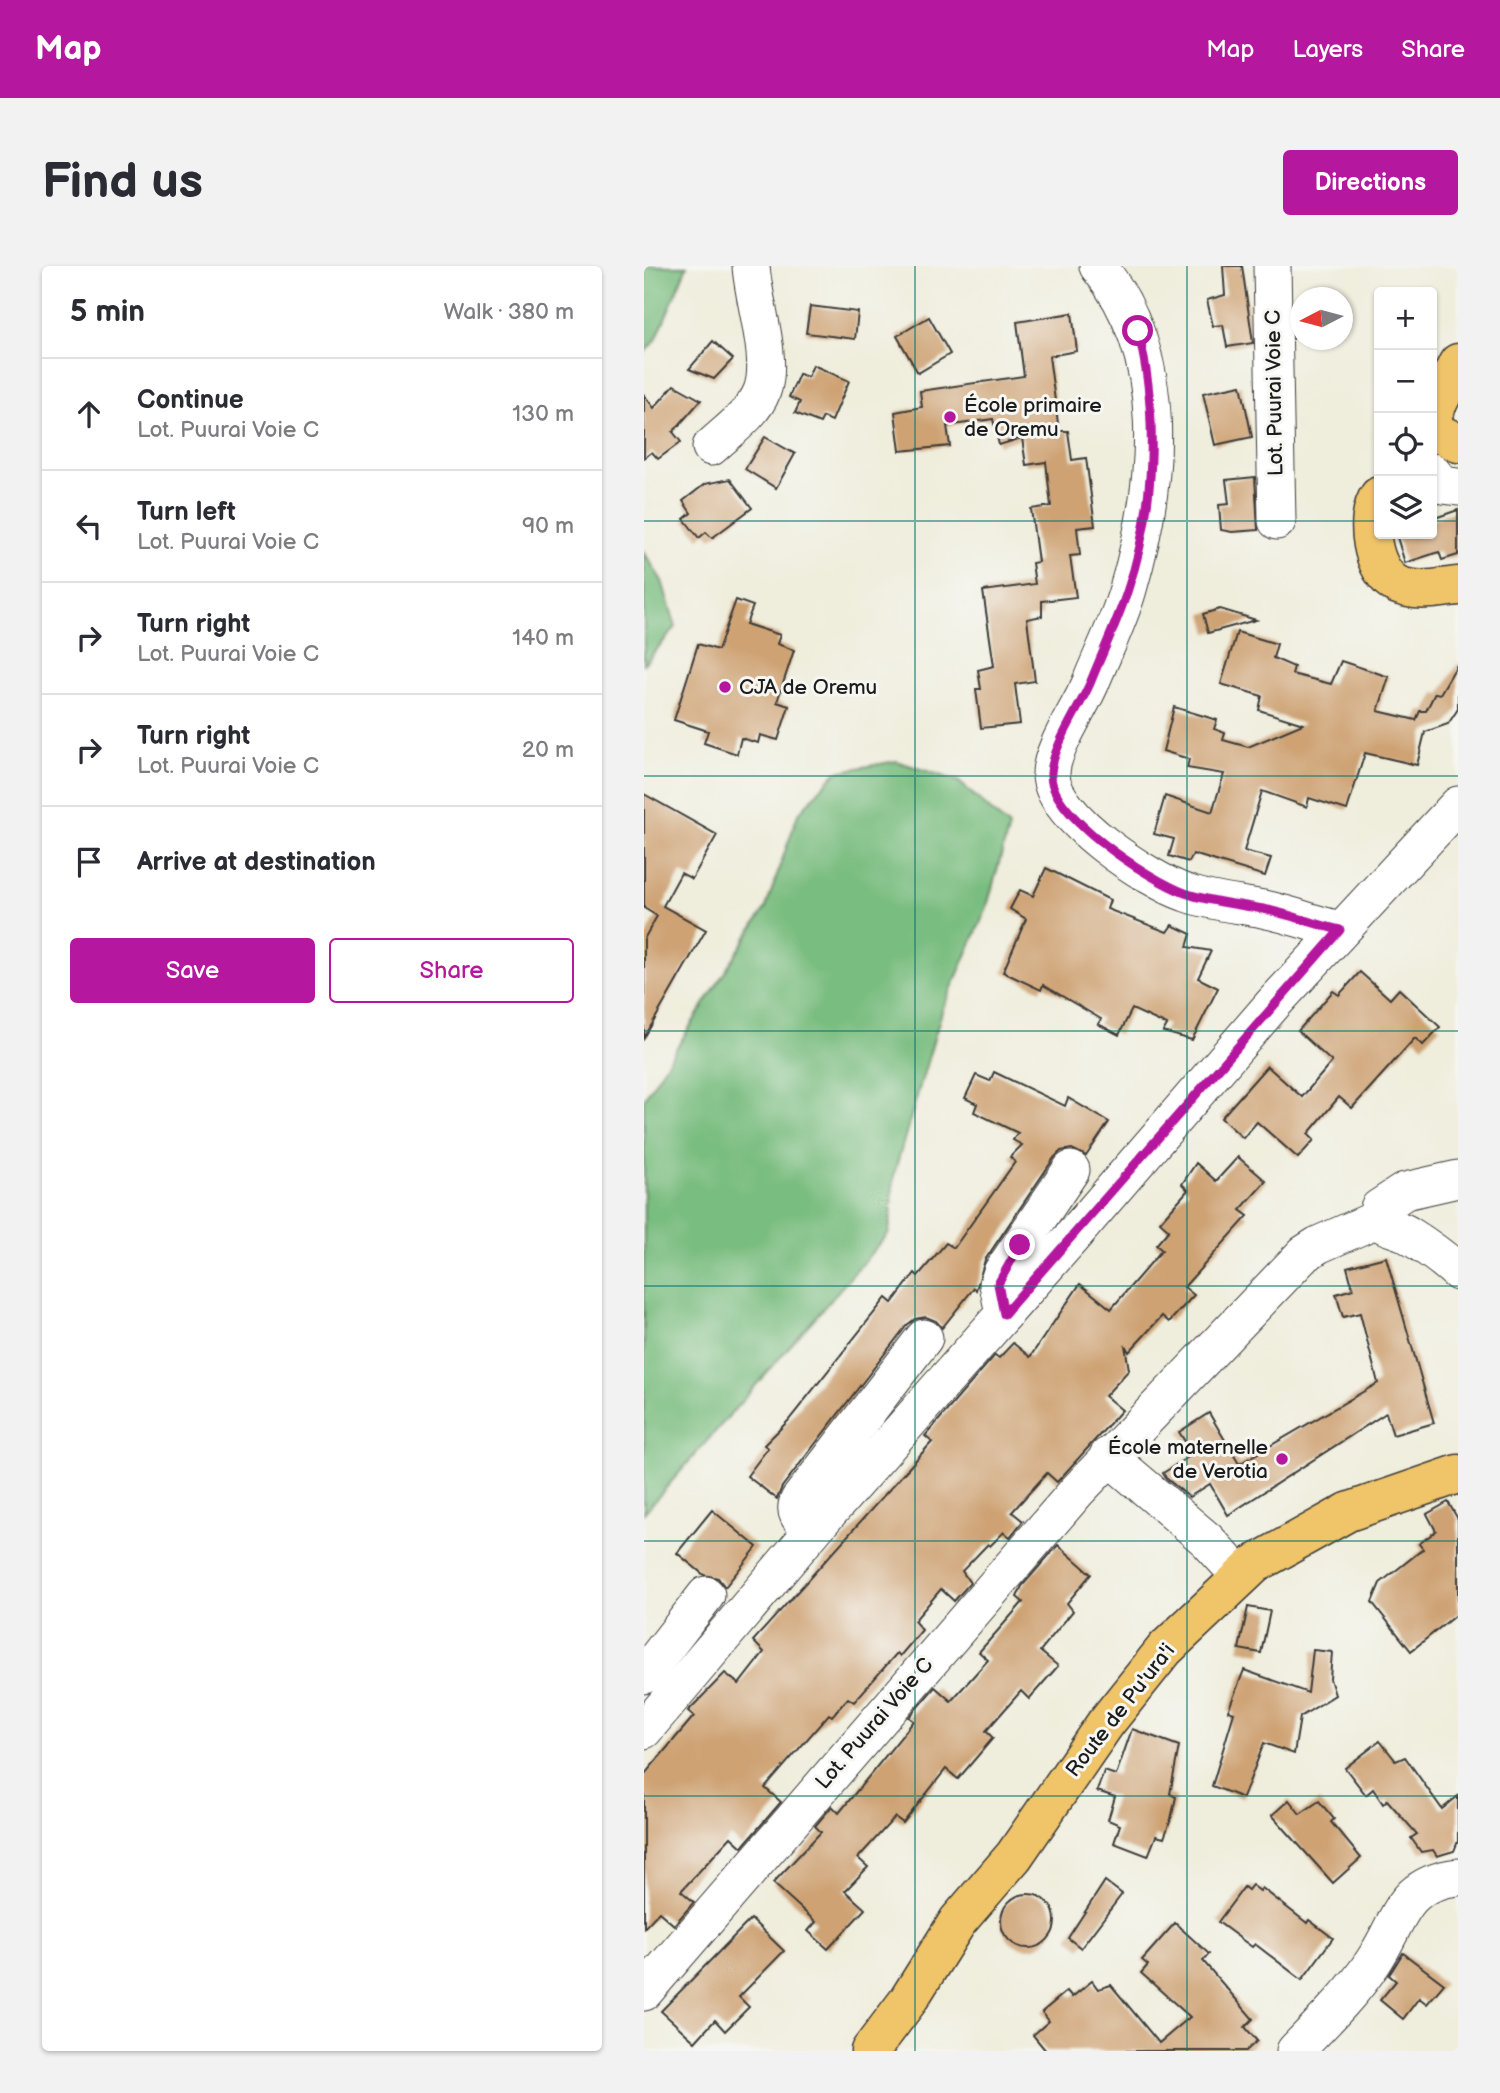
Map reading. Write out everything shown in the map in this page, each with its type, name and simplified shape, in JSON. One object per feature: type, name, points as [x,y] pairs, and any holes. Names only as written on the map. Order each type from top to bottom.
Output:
[{"type":"main road","points":[[1433,413],[1458,363]]},
{"type":"main road","points":[[1437,432],[1458,443]]},
{"type":"main road","points":[[1374,504],[1369,528],[1379,564],[1395,584],[1419,590],[1458,586]]},
{"type":"main road","name":"Route de Pu'ura'i","points":[[870,2051],[907,2003],[958,1921],[1014,1856],[1105,1724],[1166,1649],[1255,1564],[1348,1512],[1458,1474]]},
{"type":"street","points":[[711,447],[746,415],[762,391],[763,348],[751,266]]},
{"type":"street","points":[[1098,266],[1120,293],[1138,331],[1148,371],[1153,426],[1146,509],[1128,591],[1086,694],[1056,755],[1051,775],[1059,798],[1074,818],[1100,842],[1141,870],[1184,893],[1340,930]]},
{"type":"street","name":"Lot. Puurai Voie C","points":[[1272,266],[1277,521]]},
{"type":"street","points":[[1435,476],[1442,485],[1458,487]]},
{"type":"street","points":[[644,1730],[812,1531],[1340,930],[1458,804]]},
{"type":"street","points":[[1004,1314],[998,1284],[1002,1272],[1071,1170]]},
{"type":"street","name":"Lot. Puurai Voie C","points":[[644,1993],[738,1879],[1108,1456],[1304,1254],[1377,1219],[1379,1208],[1405,1191],[1458,1179]]},
{"type":"street","points":[[1377,1219],[1383,1226],[1404,1232],[1440,1255],[1458,1272]]},
{"type":"street","points":[[812,1531],[797,1515],[799,1500],[924,1338]]},
{"type":"street","points":[[1108,1456],[1206,1540],[1241,1577]]},
{"type":"street","points":[[644,1675],[706,1595]]},
{"type":"street","points":[[1295,2051],[1374,1961],[1402,1906],[1429,1882],[1458,1877]]},
{"type":"green space","points":[[644,266],[687,266],[656,340],[644,353]]},
{"type":"green space","points":[[644,552],[662,581],[676,627],[644,664]]},
{"type":"green space","points":[[896,761],[958,781],[1009,827],[986,910],[943,1008],[894,1174],[889,1233],[644,1513],[644,1099],[766,907],[798,814],[836,772]]},
{"type":"building","points":[[1223,266],[1242,266],[1253,343],[1227,347],[1223,325],[1213,326],[1207,300],[1225,295]]},
{"type":"building","points":[[810,306],[858,312],[855,339],[806,333]]},
{"type":"building","points":[[1072,313],[1077,351],[1049,356],[1059,431],[1068,431],[1072,460],[1086,458],[1095,526],[1077,528],[1080,555],[1070,556],[1076,597],[1042,601],[1042,616],[1027,619],[1035,681],[1015,684],[1020,724],[981,728],[976,689],[981,689],[978,670],[994,666],[983,591],[1035,584],[1032,563],[1038,562],[1031,509],[1051,506],[1046,462],[1026,465],[1022,438],[999,445],[993,419],[947,426],[950,446],[900,451],[895,412],[922,407],[920,391],[1024,376],[1017,322]]},
{"type":"building","points":[[929,317],[950,354],[918,373],[897,336]]},
{"type":"building","points":[[713,341],[733,359],[714,379],[689,369]]},
{"type":"building","points":[[813,365],[849,381],[832,421],[823,417],[820,423],[795,413],[800,402],[789,397],[799,374],[808,377]]},
{"type":"building","points":[[674,385],[701,400],[673,432],[681,442],[658,459],[652,452],[644,458],[644,395],[654,408]]},
{"type":"building","points":[[1241,385],[1252,437],[1215,445],[1203,393]]},
{"type":"building","points":[[765,437],[795,454],[776,488],[745,469]]},
{"type":"building","points":[[1255,477],[1258,530],[1221,530],[1219,505],[1229,504],[1226,480]]},
{"type":"building","points":[[730,479],[752,508],[712,538],[706,532],[699,538],[684,519],[691,513],[683,501],[705,484]]},
{"type":"building","points":[[1458,510],[1458,555],[1442,560],[1439,552],[1405,563],[1398,539],[1437,539],[1437,517]]},
{"type":"building","name":"CJA de Oremu","points":[[736,600],[753,606],[746,624],[780,635],[777,644],[794,650],[777,702],[789,706],[778,740],[760,735],[758,743],[741,738],[737,754],[704,743],[708,731],[674,720],[698,644],[718,650]]},
{"type":"building","points":[[1220,609],[1256,620],[1208,633],[1203,614]]},
{"type":"building","points":[[1237,632],[1277,644],[1273,658],[1294,667],[1292,674],[1331,684],[1341,661],[1389,677],[1378,711],[1416,720],[1420,711],[1426,711],[1435,693],[1440,694],[1458,663],[1458,709],[1448,724],[1425,732],[1417,765],[1365,753],[1347,810],[1309,798],[1307,807],[1262,791],[1244,851],[1271,858],[1265,876],[1193,854],[1189,862],[1169,856],[1174,839],[1154,834],[1165,796],[1212,812],[1224,774],[1187,768],[1189,759],[1163,751],[1174,707],[1217,720],[1214,729],[1225,733],[1223,740],[1248,747],[1303,724],[1259,710],[1262,696],[1221,684]]},
{"type":"building","points":[[644,794],[717,835],[692,879],[681,873],[663,906],[706,930],[644,1038],[644,939],[657,916],[644,908]]},
{"type":"building","points":[[1046,868],[1110,900],[1107,909],[1167,932],[1172,925],[1191,934],[1187,947],[1211,951],[1198,978],[1218,988],[1192,1040],[1163,1032],[1167,1025],[1132,1009],[1119,1035],[1098,1024],[1101,1019],[1043,985],[1041,990],[1003,972],[1026,919],[1010,909],[1020,890],[1033,896]]},
{"type":"building","points":[[1360,972],[1390,999],[1399,989],[1440,1027],[1423,1045],[1415,1038],[1352,1108],[1339,1097],[1308,1134],[1314,1140],[1298,1158],[1257,1122],[1243,1138],[1221,1118],[1267,1066],[1302,1097],[1332,1062],[1298,1031],[1333,991],[1339,995]]},
{"type":"building","points":[[994,1072],[1065,1106],[1068,1098],[1109,1122],[1086,1156],[1072,1149],[1061,1151],[1054,1158],[985,1260],[976,1290],[974,1288],[942,1328],[936,1321],[926,1317],[915,1319],[907,1325],[782,1487],[777,1499],[747,1476],[768,1448],[764,1445],[788,1421],[886,1298],[892,1303],[915,1273],[918,1276],[946,1243],[954,1248],[1015,1162],[1010,1157],[1022,1145],[1013,1140],[1018,1133],[974,1112],[977,1104],[965,1098],[976,1075],[990,1081]]},
{"type":"building","points":[[1238,1157],[1266,1181],[1240,1210],[1248,1216],[1184,1287],[1194,1295],[1169,1322],[1162,1316],[1129,1352],[1125,1345],[1129,1370],[1105,1396],[1122,1410],[1057,1482],[1047,1473],[1012,1512],[1023,1521],[1010,1537],[1004,1532],[990,1546],[988,1544],[962,1571],[970,1583],[954,1601],[941,1589],[914,1621],[922,1630],[900,1656],[897,1653],[854,1702],[848,1698],[832,1716],[829,1714],[765,1788],[781,1802],[742,1847],[731,1837],[681,1891],[694,1902],[674,1925],[659,1912],[644,1928],[644,1775],[694,1716],[688,1711],[725,1673],[739,1684],[764,1652],[753,1641],[932,1442],[925,1436],[995,1355],[999,1358],[1013,1343],[1030,1357],[1080,1284],[1111,1309],[1162,1250],[1156,1245],[1169,1230],[1160,1222],[1188,1190],[1182,1184],[1196,1163],[1216,1181]]},
{"type":"building","points":[[1386,1257],[1434,1423],[1393,1435],[1386,1413],[1228,1515],[1210,1484],[1189,1497],[1166,1478],[1163,1473],[1193,1454],[1179,1432],[1209,1413],[1239,1464],[1378,1383],[1360,1313],[1343,1317],[1336,1294],[1353,1289],[1347,1267]]},
{"type":"building","points":[[1448,1502],[1458,1519],[1458,1613],[1411,1651],[1372,1602],[1380,1583],[1423,1549],[1419,1544],[1436,1531],[1427,1514]]},
{"type":"building","points":[[712,1510],[757,1547],[725,1587],[718,1578],[704,1575],[677,1553]]},
{"type":"building","points":[[1058,1545],[1091,1574],[1067,1603],[1073,1611],[1040,1651],[1058,1666],[1029,1699],[1021,1691],[986,1731],[993,1738],[958,1779],[946,1769],[903,1823],[895,1817],[858,1858],[868,1867],[845,1891],[865,1909],[828,1949],[808,1931],[816,1922],[773,1883],[821,1832],[815,1826],[832,1806],[839,1813],[914,1721],[909,1717],[935,1687],[951,1701],[988,1660],[979,1652],[1023,1602],[1017,1597],[1022,1586]]},
{"type":"building","points":[[1248,1607],[1270,1611],[1261,1653],[1239,1649]]},
{"type":"building","points":[[1313,1650],[1332,1652],[1330,1679],[1335,1695],[1300,1717],[1294,1754],[1264,1743],[1243,1798],[1212,1786],[1234,1713],[1228,1711],[1244,1670],[1308,1693]]},
{"type":"building","points":[[1132,1729],[1179,1746],[1170,1794],[1176,1797],[1171,1819],[1164,1838],[1156,1836],[1148,1856],[1114,1843],[1120,1825],[1108,1820],[1115,1797],[1097,1791],[1104,1771],[1116,1775]]},
{"type":"building","points":[[1380,1741],[1396,1761],[1405,1757],[1442,1809],[1458,1796],[1458,1841],[1454,1851],[1437,1856],[1433,1850],[1421,1852],[1411,1838],[1417,1834],[1387,1800],[1383,1804],[1373,1789],[1366,1795],[1345,1768]]},
{"type":"building","points":[[1289,1800],[1300,1814],[1319,1801],[1334,1819],[1331,1822],[1361,1858],[1333,1883],[1272,1815]]},
{"type":"building","points":[[1105,1881],[1122,1894],[1081,1948],[1068,1938]]},
{"type":"building","points":[[1252,1885],[1260,1891],[1262,1888],[1307,1923],[1309,1920],[1333,1938],[1302,1980],[1255,1944],[1252,1947],[1218,1922],[1244,1887],[1248,1890]]},
{"type":"building","points":[[1028,1894],[1047,1902],[1055,1921],[1047,1940],[1028,1948],[1009,1940],[1001,1921],[1009,1902]]},
{"type":"building","points":[[751,1919],[784,1951],[739,1997],[749,2007],[725,2031],[715,2020],[695,2042],[661,2011]]},
{"type":"building","points":[[1175,1923],[1209,1954],[1203,1961],[1253,2019],[1245,2027],[1257,2041],[1246,2051],[1046,2051],[1033,2035],[1049,2021],[1042,2012],[1067,1991],[1072,1997],[1092,1981],[1098,1989],[1111,1985],[1159,2043],[1190,2017],[1141,1973],[1148,1965],[1142,1960]]},
{"type":"building","points":[[1403,1953],[1444,1984],[1427,2004],[1419,1998],[1403,2019],[1380,2000],[1396,1981],[1389,1975]]},
{"type":"place","name":"École primaire de Oremu","points":[[950,417]]},
{"type":"place","name":"CJA de Oremu","points":[[725,687]]},
{"type":"place","name":"École maternelle de Verotia","points":[[1282,1459]]},
{"type":"route","points":[[1020,1245],[1002,1272],[998,1284],[1004,1314],[1340,930],[1266,910],[1184,893],[1141,870],[1100,842],[1074,818],[1059,798],[1051,775],[1056,755],[1086,694],[1128,591],[1146,509],[1153,426],[1148,371],[1138,331]]}]
